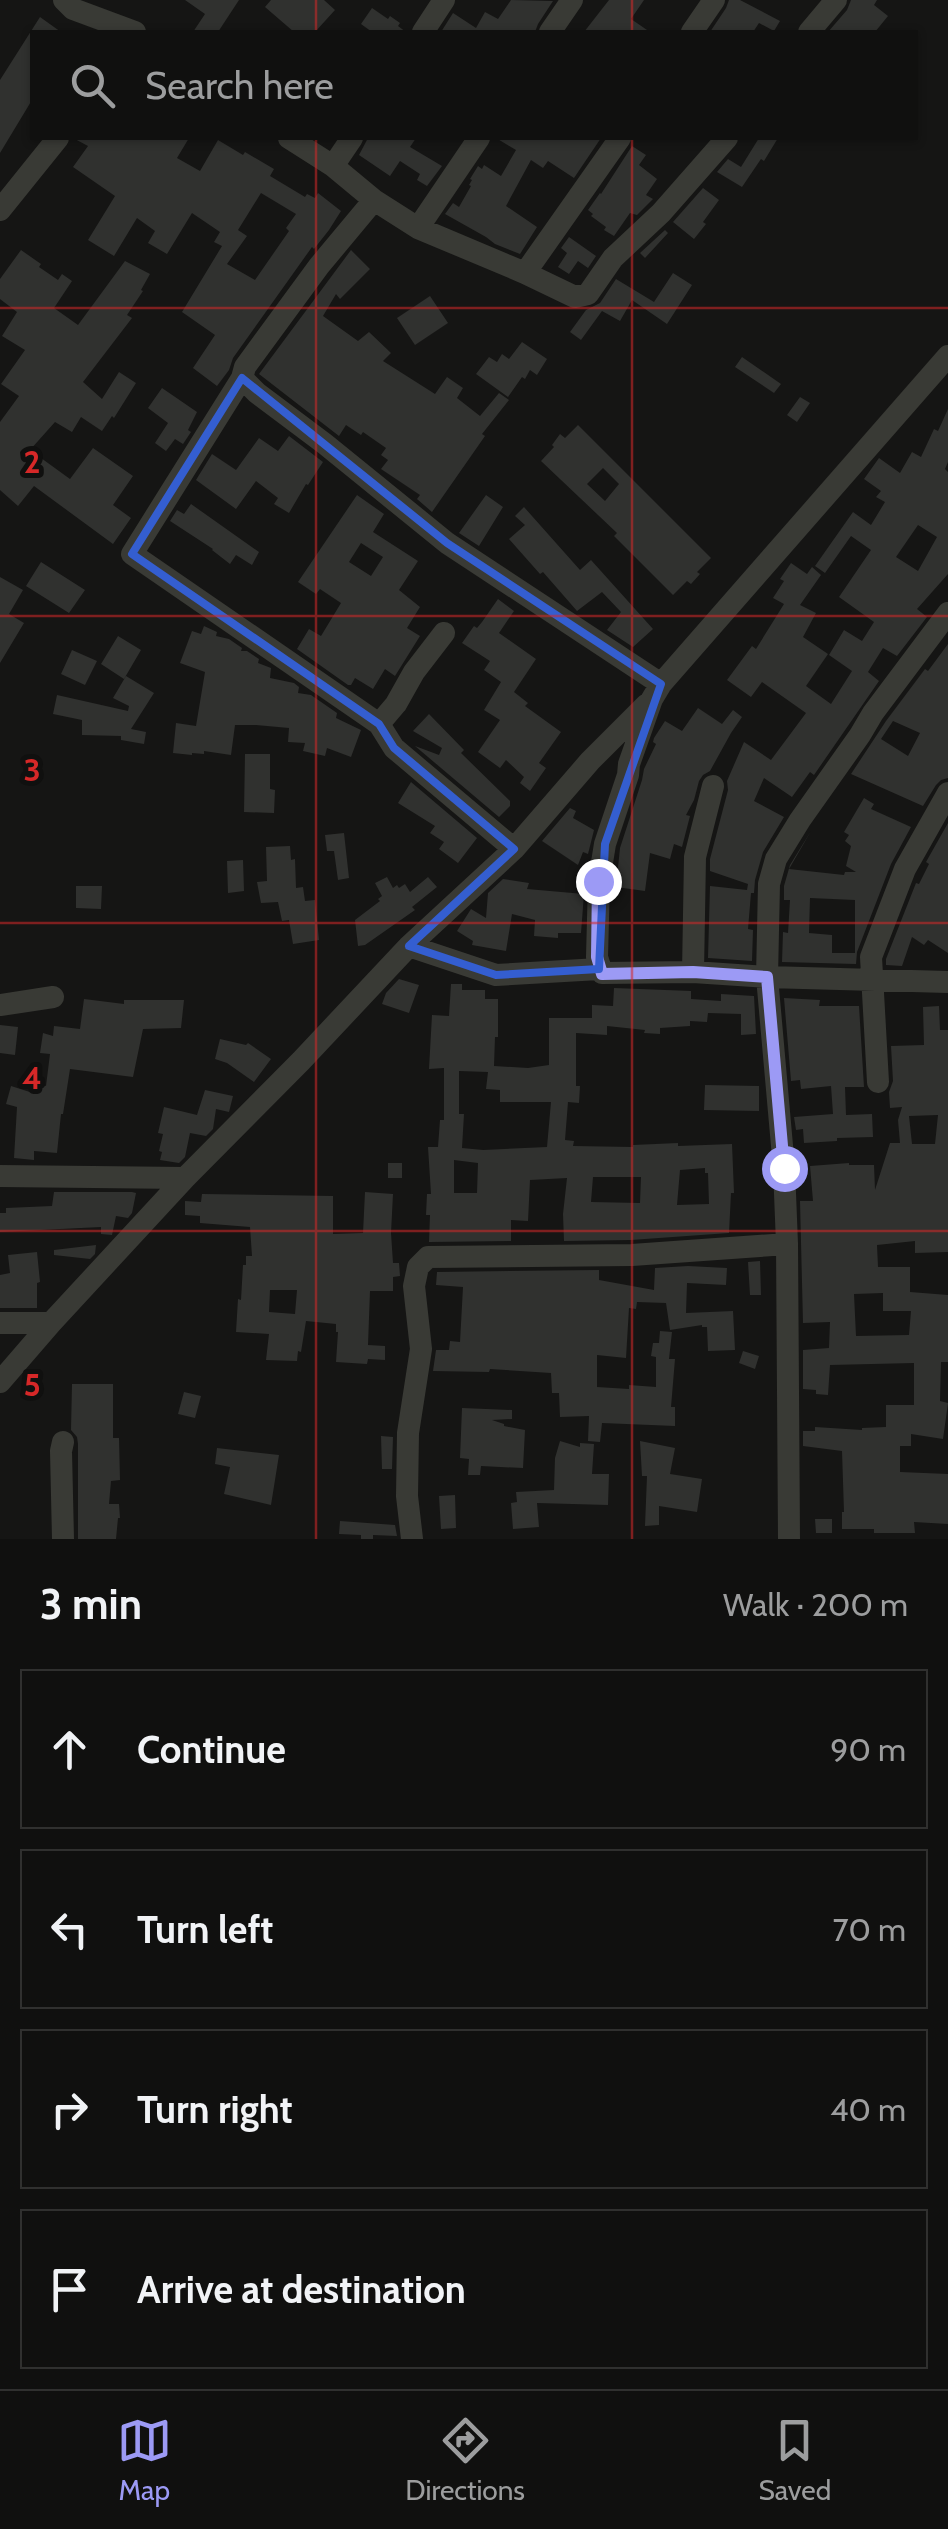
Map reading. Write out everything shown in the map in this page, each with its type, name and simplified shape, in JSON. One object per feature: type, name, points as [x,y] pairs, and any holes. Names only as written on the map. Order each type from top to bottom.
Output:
[{"type":"street","points":[[64,0],[73,9],[131,30]]},
{"type":"street","points":[[424,30],[444,0]]},
{"type":"street","points":[[551,30],[572,0]]},
{"type":"street","points":[[693,30],[714,0]]},
{"type":"street","points":[[811,30],[836,0]]},
{"type":"street","points":[[0,210],[56,140]]},
{"type":"street","points":[[292,140],[418,228],[575,297],[588,294],[613,258],[661,213],[725,140]]},
{"type":"street","points":[[333,166],[351,140]]},
{"type":"street","points":[[418,228],[478,140]]},
{"type":"street","points":[[525,273],[619,140]]},
{"type":"street","points":[[374,200],[318,266],[245,367],[242,378],[132,554],[379,724],[394,748],[514,850]]},
{"type":"street","points":[[0,1382],[186,1178],[409,946],[514,850],[944,368]]},
{"type":"street","points":[[242,378],[447,543],[657,692]]},
{"type":"street","points":[[789,1539],[787,1244],[767,977],[769,884],[776,858],[800,820],[948,613]]},
{"type":"street","points":[[379,724],[444,633]]},
{"type":"street","points":[[657,692],[629,764],[605,844],[598,881],[597,957],[602,974],[693,972],[948,982]]},
{"type":"street","points":[[693,972],[695,858],[713,786]]},
{"type":"street","points":[[878,1082],[871,957],[904,868],[948,793]]},
{"type":"street","points":[[409,946],[496,975],[599,969]]},
{"type":"street","points":[[0,1005],[53,997]]},
{"type":"street","points":[[0,1176],[186,1178]]},
{"type":"street","points":[[412,1539],[407,1496],[408,1434],[420,1348],[414,1286],[418,1267],[428,1257],[632,1255],[787,1244]]},
{"type":"street","points":[[0,1323],[51,1323]]},
{"type":"street","points":[[63,1539],[64,1442]]},
{"type":"highlighted area","points":[[242,378],[447,543],[661,684],[605,844],[599,969],[496,975],[409,946],[514,849],[394,748],[379,724],[132,554]]},
{"type":"building","points":[[185,0],[239,0],[219,30],[194,30],[205,14]]},
{"type":"building","points":[[271,0],[324,0],[335,10],[317,30],[292,30],[265,7]]},
{"type":"building","points":[[511,0],[553,1],[536,30],[442,30],[453,13],[476,28],[485,12],[498,19]]},
{"type":"building","points":[[609,0],[644,0],[631,19],[647,30],[586,30]]},
{"type":"building","points":[[729,0],[740,0],[780,21],[775,30],[759,23],[754,30],[711,30]]},
{"type":"building","points":[[851,0],[877,0],[874,5],[888,16],[877,30],[830,30]]},
{"type":"building","points":[[372,8],[400,23],[398,26],[403,30],[369,30],[361,24]]},
{"type":"building","points":[[40,17],[58,30],[32,30]]},
{"type":"building","points":[[30,33],[30,103],[0,153],[0,80]]},
{"type":"building","points":[[77,140],[188,140],[177,158],[200,171],[218,140],[274,169],[270,176],[305,197],[307,194],[315,198],[318,193],[341,211],[233,358],[217,386],[193,368],[215,335],[182,312],[222,246],[214,242],[220,232],[192,213],[167,254],[148,243],[155,231],[137,218],[114,256],[88,240],[115,196],[73,167],[88,146]],"holes":[[[261,193],[296,214],[286,228],[289,231],[255,280],[227,264],[247,236],[238,230]]]},
{"type":"building","points":[[367,140],[415,140],[410,147],[442,166],[427,186],[417,180],[420,174],[400,161],[390,176],[359,155]]},
{"type":"building","points":[[499,140],[600,140],[574,178],[548,161],[543,168],[531,160],[506,206],[537,227],[520,254],[445,214],[453,203],[459,207],[478,166],[482,169],[484,165],[501,176],[516,150]]},
{"type":"building","points":[[758,140],[777,140],[742,187],[717,172],[728,159],[741,167]]},
{"type":"building","points":[[632,146],[646,155],[639,165],[657,179],[646,195],[653,199],[637,215],[630,213],[614,236],[588,210]]},
{"type":"building","points":[[703,188],[719,200],[694,239],[673,222]]},
{"type":"building","points":[[665,230],[668,233],[645,258],[640,253]]},
{"type":"building","points":[[569,237],[596,256],[588,268],[578,261],[569,274],[558,267],[567,253],[561,248]]},
{"type":"building","points":[[21,250],[58,280],[62,274],[72,281],[54,308],[78,325],[125,261],[150,274],[127,315],[132,318],[83,382],[102,399],[119,372],[136,383],[114,418],[102,431],[81,417],[72,432],[55,422],[30,450],[70,479],[93,448],[133,476],[113,505],[131,518],[113,544],[34,486],[18,506],[0,490],[0,422],[19,396],[1,384],[25,350],[2,336],[17,312],[0,299],[0,279]]},
{"type":"building","points":[[351,250],[370,269],[340,299],[336,294],[323,316],[358,341],[369,332],[391,353],[383,361],[435,394],[447,377],[463,388],[457,398],[480,416],[499,393],[509,400],[432,512],[417,499],[420,495],[381,469],[388,460],[381,455],[386,448],[346,425],[339,436],[259,374]]},
{"type":"building","points":[[673,273],[692,285],[667,324],[632,300],[620,321],[602,311],[581,340],[570,332],[586,310],[600,303],[616,279],[654,302]]},
{"type":"building","points":[[430,296],[448,323],[415,345],[397,318]]},
{"type":"building","points":[[522,342],[547,359],[537,375],[530,370],[525,379],[522,377],[508,397],[476,374],[489,357],[497,362],[502,354],[509,359]]},
{"type":"building","points":[[742,357],[781,384],[774,393],[735,367]]},
{"type":"building","points":[[162,388],[197,412],[183,444],[175,439],[166,451],[155,443],[168,423],[148,408]]},
{"type":"building","points":[[800,397],[810,403],[797,422],[787,415]]},
{"type":"building","points":[[948,409],[948,574],[917,609],[927,617],[897,656],[883,648],[868,672],[879,681],[814,775],[810,772],[792,797],[764,778],[754,801],[784,817],[763,852],[751,893],[748,929],[753,930],[752,961],[708,958],[710,886],[747,890],[748,884],[710,871],[727,781],[744,742],[771,760],[806,713],[762,682],[751,697],[727,680],[752,646],[756,649],[784,604],[773,598],[791,563],[807,574],[812,567],[821,575],[800,605],[816,613],[803,637],[828,654],[806,686],[831,704],[852,671],[829,655],[844,630],[862,641],[874,622],[839,597],[871,550],[851,536],[825,573],[815,566],[853,512],[871,525],[885,502],[876,497],[881,491],[864,479],[879,458],[900,473],[912,452],[921,457],[934,429],[938,431]],"holes":[[[918,525],[937,537],[918,571],[896,557]]]},
{"type":"building","points":[[578,425],[711,558],[691,584],[687,581],[673,595],[614,536],[617,533],[541,461],[560,434],[565,438]],"holes":[[[603,468],[619,484],[605,501],[587,484]]]},
{"type":"building","points":[[289,436],[323,462],[289,513],[274,504],[278,498],[256,481],[236,509],[196,480],[212,454],[236,470],[259,438],[278,451]]},
{"type":"building","points":[[357,495],[384,514],[373,532],[418,561],[399,590],[420,607],[407,628],[420,636],[395,676],[385,669],[373,689],[355,678],[348,685],[297,649],[309,629],[321,636],[341,603],[320,589],[316,594],[298,582]],"holes":[[[361,543],[383,557],[371,576],[349,562]]]},
{"type":"building","points":[[486,495],[503,507],[479,546],[459,533]]},
{"type":"building","points":[[191,504],[259,552],[252,565],[236,555],[230,564],[170,521],[177,510],[184,514]]},
{"type":"building","points":[[524,507],[580,570],[591,560],[653,629],[633,647],[607,630],[621,612],[602,592],[577,611],[509,539],[525,525],[515,516]]},
{"type":"building","points":[[41,562],[85,590],[69,613],[26,586]]},
{"type":"building","points":[[0,577],[23,590],[9,614],[24,623],[0,663]]},
{"type":"building","points":[[498,599],[514,611],[499,633],[536,659],[514,692],[528,703],[525,706],[561,732],[539,763],[546,768],[530,791],[520,783],[524,777],[506,760],[500,768],[478,752],[500,720],[484,710],[501,682],[484,670],[490,661],[462,643]]},
{"type":"building","points":[[204,626],[271,668],[270,678],[294,683],[299,687],[298,693],[311,695],[337,713],[336,718],[361,730],[351,757],[327,748],[325,756],[303,751],[305,743],[288,742],[289,728],[256,725],[235,725],[231,755],[204,751],[192,755],[173,753],[176,723],[196,726],[205,672],[180,663],[192,631],[201,634]]},
{"type":"building","points":[[118,636],[141,650],[124,679],[101,664]]},
{"type":"building","points":[[948,644],[948,778],[936,785],[923,806],[851,774],[886,721],[925,669],[928,671]],"holes":[[[893,721],[920,733],[908,756],[881,739]]]},
{"type":"building","points":[[72,650],[97,661],[85,685],[61,674]]},
{"type":"building","points":[[126,676],[154,693],[131,729],[146,732],[144,744],[121,740],[121,736],[82,735],[82,720],[53,714],[57,695],[128,711],[129,706],[113,698]]},
{"type":"building","points":[[698,708],[722,724],[733,710],[742,717],[710,771],[699,781],[686,815],[690,816],[682,847],[674,844],[670,859],[650,853],[645,891],[616,887],[620,848],[644,769],[656,744],[654,738],[665,721],[682,731]]},
{"type":"building","points":[[429,714],[464,750],[461,753],[510,801],[499,817],[415,746],[439,755],[442,748],[413,731]]},
{"type":"building","points":[[245,754],[270,754],[274,813],[244,812]]},
{"type":"building","points":[[411,782],[477,838],[458,863],[439,849],[444,842],[430,833],[435,826],[398,803]]},
{"type":"building","points":[[864,798],[874,804],[871,809],[911,827],[891,864],[857,952],[856,964],[782,962],[790,900],[784,900],[784,886],[790,865],[811,831],[789,869],[844,875],[856,872],[846,866],[851,846],[845,841],[849,835],[844,832]],"holes":[[[810,898],[855,900],[855,953],[832,953],[832,935],[809,933]]]},
{"type":"building","points":[[570,808],[576,811],[573,818],[594,830],[588,854],[583,852],[578,865],[542,841]]},
{"type":"building","points":[[948,823],[948,953],[928,940],[924,945],[912,937],[902,966],[886,965],[916,883],[919,884],[929,864],[926,862]]},
{"type":"building","points":[[344,833],[349,878],[338,880],[334,851],[327,851],[325,835]]},
{"type":"building","points":[[290,846],[291,860],[295,859],[296,888],[303,887],[305,901],[315,900],[319,940],[293,944],[289,920],[282,921],[278,902],[261,903],[257,882],[267,881],[266,847]]},
{"type":"building","points":[[243,860],[244,891],[228,893],[227,861]]},
{"type":"building","points":[[387,877],[393,888],[405,884],[410,892],[428,877],[437,887],[412,907],[415,910],[358,946],[355,920],[380,901],[382,896],[375,883]]},
{"type":"building","points":[[503,879],[529,883],[527,889],[584,894],[581,933],[558,933],[558,938],[534,936],[535,920],[512,914],[506,951],[472,945],[473,941],[457,931],[471,909],[486,918],[488,893]]},
{"type":"building","points":[[76,886],[102,886],[101,909],[76,908]]},
{"type":"building","points":[[399,979],[419,985],[409,1013],[382,1004]]},
{"type":"building","points":[[451,984],[462,984],[462,990],[485,990],[485,999],[498,999],[494,1066],[528,1068],[549,1065],[549,1018],[592,1018],[592,1005],[613,1006],[614,988],[691,991],[691,999],[721,1001],[721,994],[754,996],[756,1034],[741,1035],[741,1014],[708,1013],[707,1022],[690,1021],[690,1026],[660,1028],[660,1034],[607,1026],[607,1035],[576,1033],[579,1103],[568,1102],[565,1140],[574,1141],[573,1146],[732,1144],[734,1193],[729,1233],[564,1241],[567,1178],[530,1180],[528,1221],[511,1220],[511,1241],[429,1242],[428,1147],[438,1147],[440,1120],[444,1120],[444,1068],[429,1069],[432,1015],[449,1016]],"holes":[[[459,1071],[488,1072],[486,1089],[500,1090],[500,1102],[551,1102],[547,1147],[462,1148],[464,1114],[459,1114]],[[454,1160],[478,1163],[477,1193],[454,1193]],[[705,1168],[709,1204],[677,1205],[680,1170]],[[593,1177],[641,1177],[640,1203],[591,1202]]]},
{"type":"building","points":[[784,998],[820,1000],[819,1006],[859,1006],[864,1087],[845,1087],[846,1115],[872,1114],[873,1137],[804,1143],[803,1129],[796,1130],[794,1117],[833,1114],[831,1086],[801,1089],[800,1080],[791,1081]]},
{"type":"building","points":[[84,999],[124,1004],[124,1000],[184,1000],[181,1028],[143,1029],[133,1077],[70,1069],[57,1153],[34,1151],[34,1160],[14,1158],[17,1107],[6,1104],[11,1086],[33,1093],[36,1083],[46,1086],[50,1054],[40,1053],[43,1033],[53,1036],[54,1026],[80,1029]]},
{"type":"building","points":[[939,1006],[940,1030],[948,1030],[948,1252],[915,1253],[915,1241],[877,1245],[878,1267],[910,1267],[910,1292],[948,1295],[948,1362],[941,1362],[940,1401],[948,1403],[943,1439],[911,1434],[911,1446],[900,1446],[900,1472],[948,1474],[948,1524],[914,1522],[915,1533],[874,1533],[874,1529],[842,1529],[842,1451],[803,1446],[803,1431],[815,1431],[815,1427],[886,1427],[886,1405],[914,1405],[914,1363],[830,1365],[828,1395],[803,1389],[803,1350],[829,1348],[830,1322],[803,1323],[800,1201],[813,1201],[810,1166],[874,1165],[875,1190],[890,1143],[900,1143],[898,1120],[902,1107],[890,1108],[891,1046],[924,1045],[923,1007]],"holes":[[[938,1115],[935,1144],[912,1144],[909,1116]],[[883,1293],[883,1311],[911,1311],[909,1335],[856,1336],[854,1294]]]},
{"type":"building","points":[[0,1025],[18,1027],[15,1055],[0,1053]]},
{"type":"building","points":[[220,1039],[248,1043],[271,1059],[254,1082],[215,1059]]},
{"type":"building","points":[[705,1085],[759,1086],[759,1111],[704,1110]]},
{"type":"building","points":[[205,1090],[233,1096],[229,1112],[216,1109],[213,1129],[206,1136],[190,1133],[185,1157],[179,1163],[160,1160],[163,1134],[158,1133],[164,1107],[197,1115]]},
{"type":"building","points":[[388,1163],[402,1163],[402,1178],[388,1178]]},
{"type":"building","points":[[54,1192],[136,1193],[132,1213],[128,1218],[116,1216],[112,1235],[101,1234],[101,1227],[0,1232],[0,1213],[6,1213],[6,1208],[52,1206]]},
{"type":"building","points":[[365,1192],[393,1194],[393,1263],[399,1263],[400,1276],[393,1277],[393,1291],[370,1291],[368,1345],[385,1346],[385,1360],[368,1359],[367,1364],[336,1362],[336,1324],[306,1321],[297,1361],[266,1360],[269,1334],[236,1332],[243,1265],[246,1256],[252,1256],[250,1227],[200,1223],[200,1216],[185,1215],[185,1201],[201,1202],[202,1194],[333,1196],[333,1234],[363,1233]],"holes":[[[270,1290],[297,1290],[295,1314],[269,1312]]]},
{"type":"building","points":[[96,1245],[90,1259],[54,1255],[54,1250]]},
{"type":"building","points":[[37,1252],[37,1308],[0,1308],[0,1275],[10,1273],[8,1255]]},
{"type":"building","points":[[760,1261],[761,1295],[750,1295],[748,1262]]},
{"type":"building","points":[[655,1268],[727,1268],[726,1285],[687,1283],[686,1313],[733,1311],[735,1350],[708,1351],[707,1327],[670,1330],[666,1303],[637,1302],[636,1309],[629,1308],[626,1358],[597,1355],[597,1387],[656,1387],[653,1343],[659,1343],[660,1331],[672,1332],[669,1359],[675,1359],[671,1407],[675,1407],[675,1426],[602,1423],[600,1442],[588,1441],[589,1416],[560,1417],[559,1393],[552,1393],[551,1373],[433,1371],[436,1350],[449,1350],[450,1341],[460,1342],[463,1287],[436,1285],[437,1272],[599,1270],[599,1280],[654,1290]]},
{"type":"building","points":[[743,1351],[759,1356],[755,1369],[739,1363]]},
{"type":"building","points":[[72,1384],[113,1384],[113,1438],[119,1438],[120,1480],[111,1481],[109,1504],[119,1504],[116,1539],[78,1539],[78,1444],[71,1430]]},
{"type":"building","points":[[184,1392],[201,1396],[195,1418],[178,1414]]},
{"type":"building","points":[[462,1408],[512,1410],[512,1419],[492,1420],[525,1430],[523,1468],[481,1466],[480,1475],[468,1475],[469,1459],[460,1458]]},
{"type":"building","points":[[381,1436],[393,1437],[392,1469],[382,1469]]},
{"type":"building","points":[[560,1441],[580,1447],[580,1443],[594,1444],[592,1474],[609,1474],[608,1505],[537,1503],[539,1527],[513,1529],[511,1503],[517,1502],[516,1492],[554,1490]]},
{"type":"building","points":[[640,1441],[675,1448],[670,1474],[702,1479],[697,1512],[659,1506],[659,1525],[645,1526],[647,1476],[642,1476]]},
{"type":"building","points":[[217,1448],[279,1455],[271,1505],[224,1494],[230,1467],[215,1464]]},
{"type":"building","points":[[455,1495],[456,1528],[441,1529],[439,1496]]},
{"type":"building","points":[[815,1519],[832,1519],[832,1533],[816,1533]]},
{"type":"building","points":[[340,1521],[395,1525],[397,1536],[361,1539],[361,1535],[339,1534]]},
{"type":"route","points":[[598,881],[597,957],[602,974],[693,972],[767,977],[784,1168]]}]
